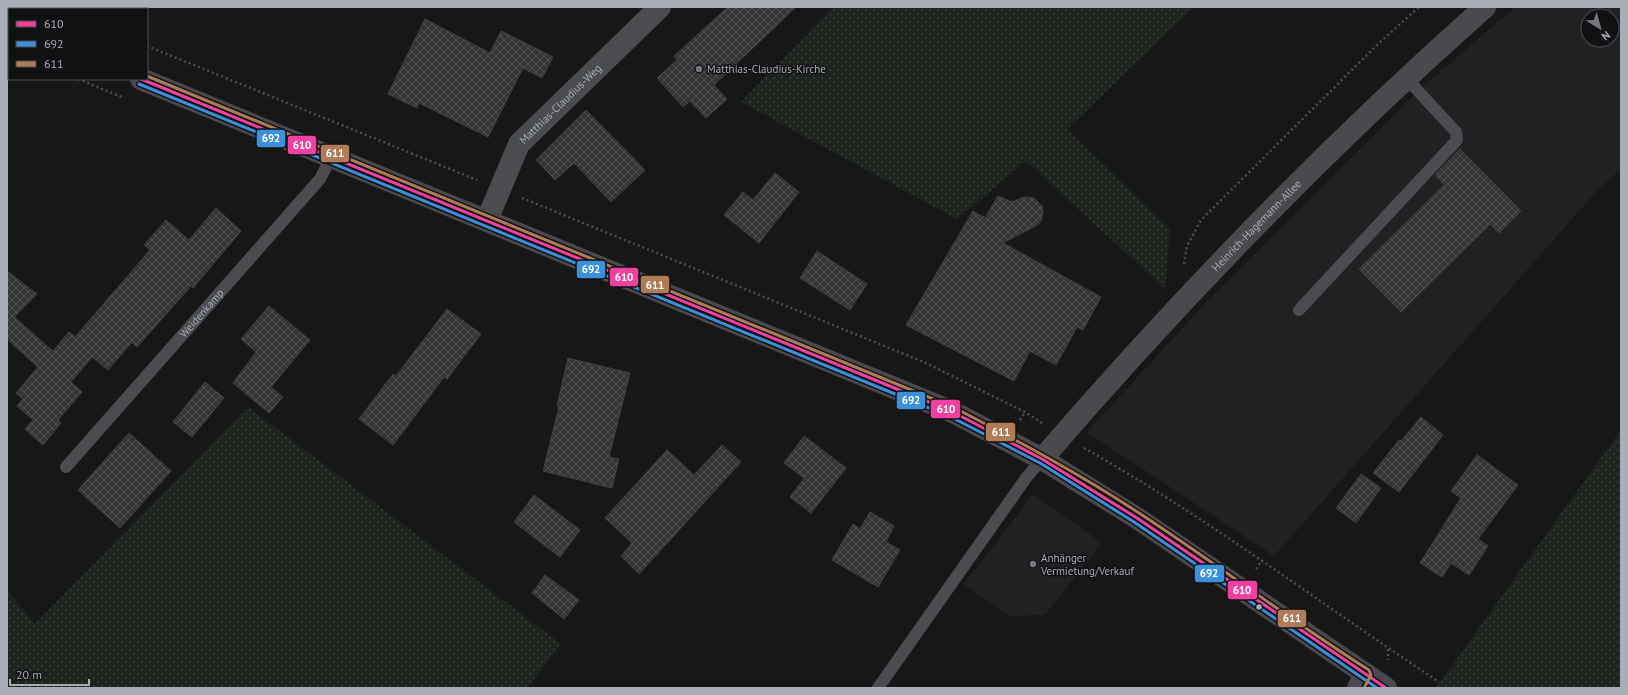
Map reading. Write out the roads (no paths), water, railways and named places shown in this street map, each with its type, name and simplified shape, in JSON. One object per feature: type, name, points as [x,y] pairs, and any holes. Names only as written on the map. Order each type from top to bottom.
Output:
[{"type":"street","name":"Matthias-Claudius-Weg","points":[[487,220],[519,144],[660,7]]},
{"type":"street","name":"Heinrich-Hagemann-Allee","points":[[1042,459],[1197,285],[1295,184],[1406,78],[1485,7]]},
{"type":"street","points":[[143,80],[946,409],[1042,459],[1137,518],[1324,648],[1362,681],[1386,688]]},
{"type":"lane","points":[[1299,310],[1457,140],[1456,132],[1406,78]]},
{"type":"lane","name":"Weidenkamp","points":[[66,467],[320,179],[331,157]]},
{"type":"lane","points":[[878,688],[1026,478],[1042,459]]},
{"type":"place","name":"Matthias-Claudius-Kirche","points":[[699,69]]},
{"type":"place","name":"Anhänger Vermietung/Verkauf","points":[[1033,564]]}]
